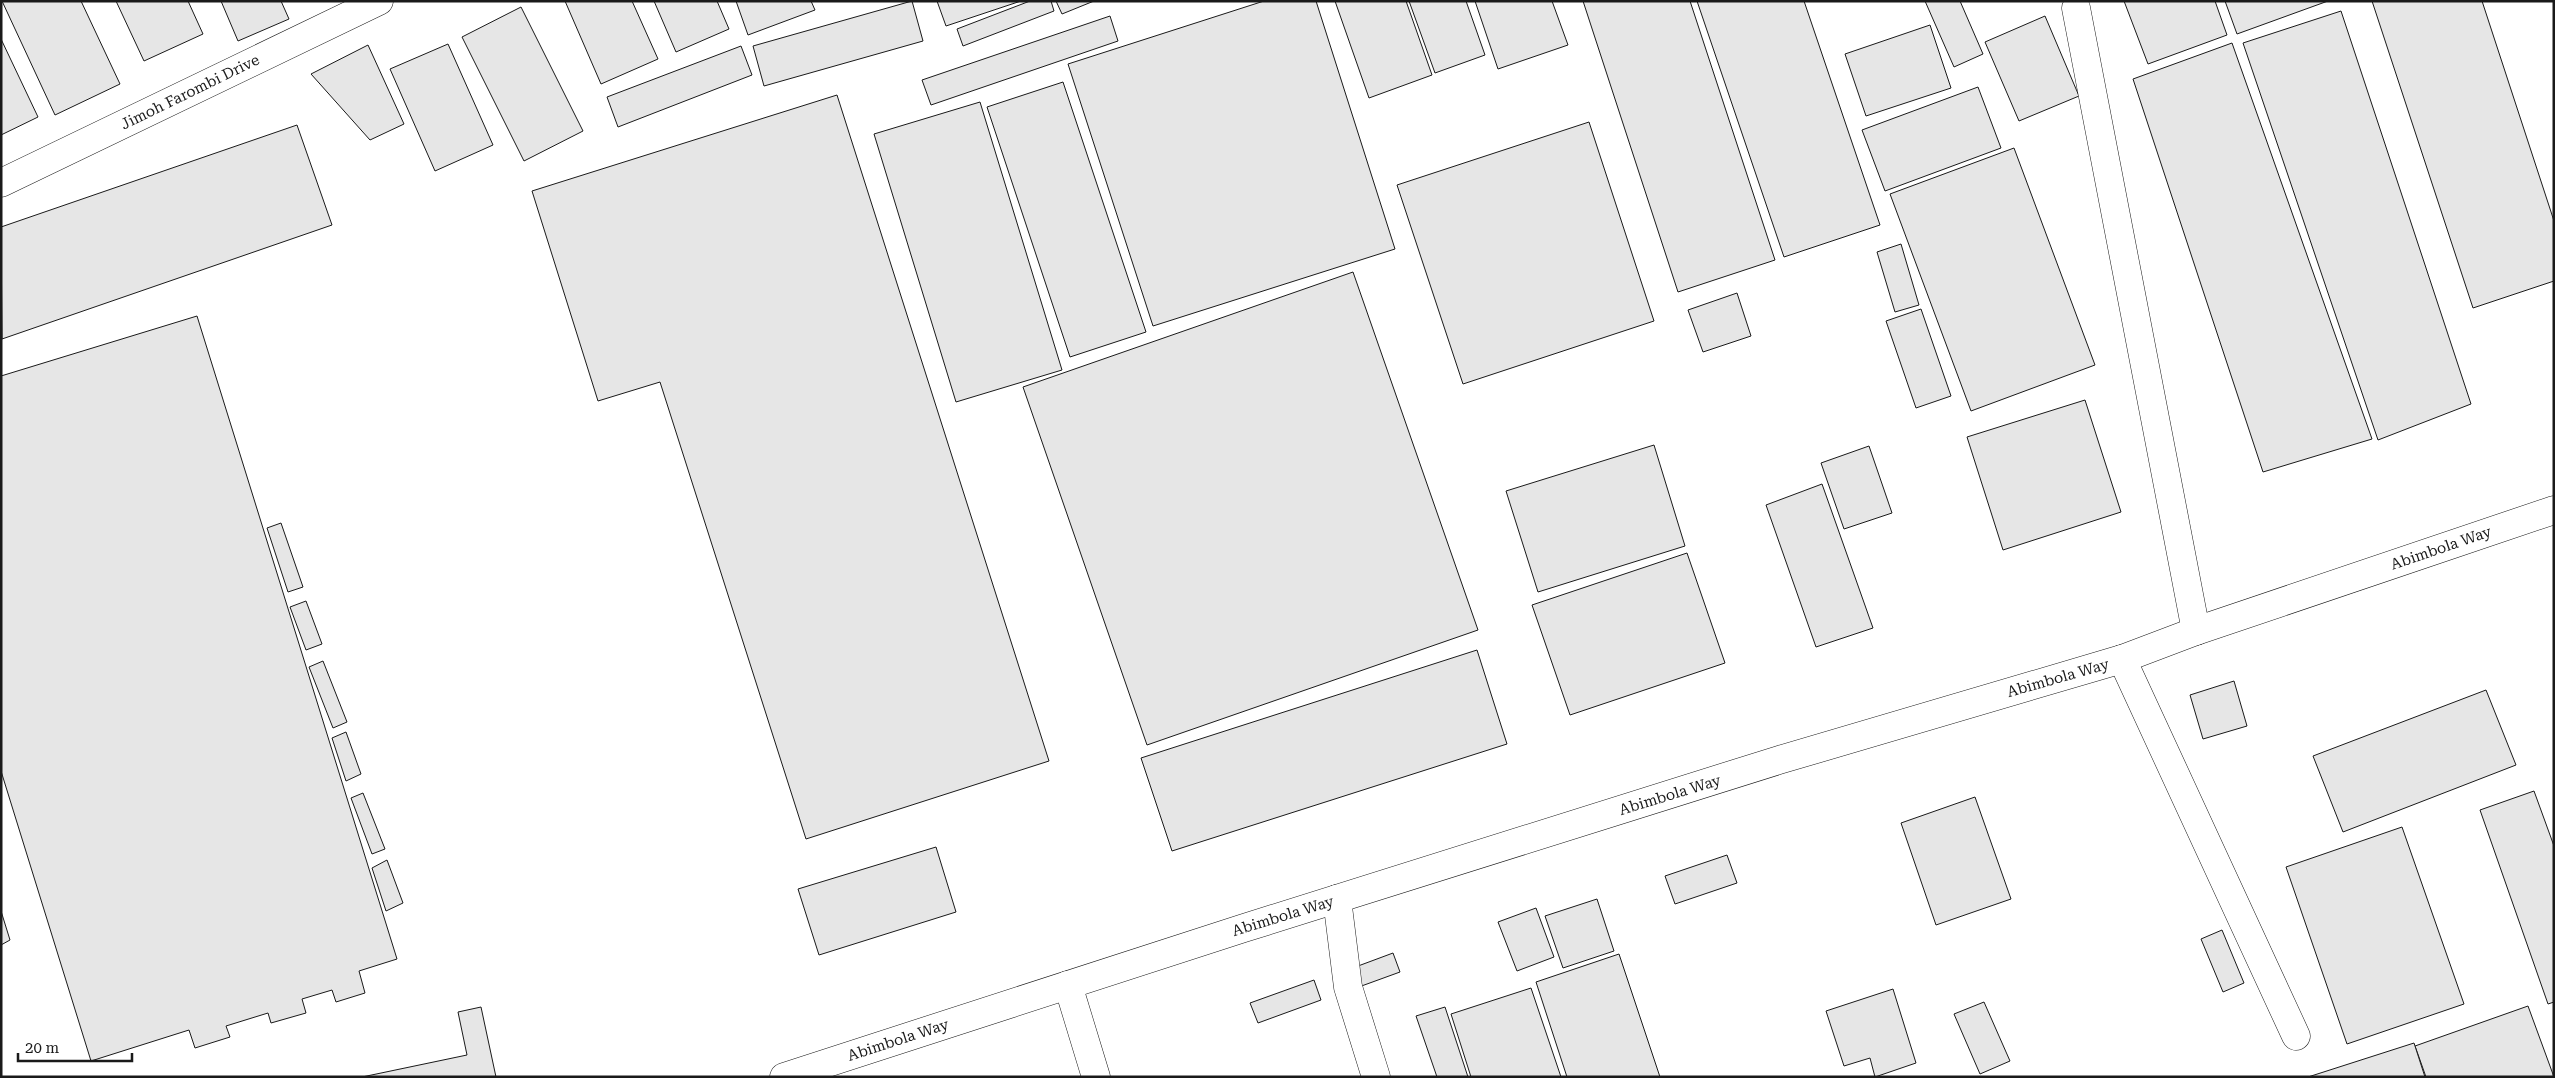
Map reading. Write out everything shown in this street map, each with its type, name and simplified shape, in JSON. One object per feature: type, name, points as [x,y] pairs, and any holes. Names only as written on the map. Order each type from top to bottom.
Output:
[{"type":"street","name":"Jimoh Farombi Drive","points":[[1,183],[379,1]]},
{"type":"street","points":[[2076,8],[2196,631]]},
{"type":"street","name":"Abimbola Way","points":[[784,1077],[1336,899],[1779,760],[2122,659],[2196,631],[2554,510]]},
{"type":"street","points":[[2122,659],[2296,1036]]},
{"type":"street","points":[[1336,899],[1348,987],[1376,1077]]},
{"type":"street","points":[[1068,985],[1096,1077]]},
{"type":"building","points":[[2,1],[81,1],[120,84],[55,115]]},
{"type":"building","points":[[116,1],[188,1],[203,34],[144,61]]},
{"type":"building","points":[[221,1],[281,1],[289,19],[238,41]]},
{"type":"building","points":[[565,1],[632,1],[658,59],[601,84]]},
{"type":"building","points":[[654,1],[717,1],[729,29],[676,52]]},
{"type":"building","points":[[736,1],[811,1],[815,10],[748,35]]},
{"type":"building","points":[[912,1],[923,41],[764,86],[753,46]]},
{"type":"building","points":[[937,1],[1021,1],[946,26]]},
{"type":"building","points":[[1030,1],[1051,1],[1054,11],[963,46],[957,29]]},
{"type":"building","points":[[1056,1],[1094,1],[1062,14]]},
{"type":"building","points":[[1264,1],[1316,1],[1395,249],[1153,326],[1068,64]]},
{"type":"building","points":[[1335,1],[1406,1],[1432,75],[1369,98]]},
{"type":"building","points":[[1409,1],[1466,1],[1485,55],[1435,73]]},
{"type":"building","points":[[1475,1],[1552,1],[1568,45],[1498,69]]},
{"type":"building","points":[[1583,1],[1690,1],[1775,260],[1678,292]]},
{"type":"building","points":[[1697,1],[1804,1],[1880,225],[1784,257]]},
{"type":"building","points":[[1925,1],[1960,1],[1983,54],[1954,67]]},
{"type":"building","points":[[2124,1],[2215,1],[2227,35],[2148,64]]},
{"type":"building","points":[[2225,1],[2328,1],[2237,34]]},
{"type":"building","points":[[2372,1],[2482,1],[2554,221],[2554,281],[2473,308]]},
{"type":"building","points":[[521,7],[583,131],[524,161],[462,37]]},
{"type":"building","points":[[2341,11],[2471,404],[2378,440],[2243,43]]},
{"type":"building","points":[[1110,16],[1118,41],[931,105],[922,80]]},
{"type":"building","points":[[2045,16],[2079,96],[2019,121],[1985,42]]},
{"type":"building","points":[[1930,25],[1951,88],[1866,116],[1845,54]]},
{"type":"building","points":[[1,39],[38,117],[1,135]]},
{"type":"building","points":[[2232,43],[2372,439],[2263,472],[2133,79]]},
{"type":"building","points":[[448,44],[493,145],[435,171],[390,69]]},
{"type":"building","points":[[368,45],[404,124],[370,140],[311,74]]},
{"type":"building","points":[[741,46],[752,75],[618,127],[607,97]]},
{"type":"building","points":[[1063,82],[1146,332],[1070,357],[987,107]]},
{"type":"building","points":[[1978,87],[2001,148],[1885,191],[1862,130]]},
{"type":"building","points":[[837,95],[1049,761],[806,839],[660,382],[598,401],[532,191]]},
{"type":"building","points":[[980,102],[1062,370],[956,402],[874,134]]},
{"type":"building","points":[[1589,122],[1654,321],[1463,384],[1397,185]]},
{"type":"building","points":[[297,125],[332,225],[2,339],[1,227]]},
{"type":"building","points":[[2014,148],[2095,365],[1971,411],[1890,194]]},
{"type":"building","points":[[1901,244],[1919,305],[1895,312],[1877,252]]},
{"type":"building","points":[[1353,272],[1478,630],[1147,745],[1023,387]]},
{"type":"building","points":[[1737,293],[1751,336],[1703,352],[1688,310]]},
{"type":"building","points":[[1921,309],[1951,396],[1916,408],[1886,321]]},
{"type":"building","points":[[197,316],[397,959],[359,971],[365,993],[336,1002],[332,990],[302,999],[306,1013],[271,1023],[268,1013],[226,1026],[230,1037],[195,1048],[189,1030],[91,1061],[1,771],[1,376]]},
{"type":"building","points":[[2085,400],[2121,512],[2003,550],[1967,437]]},
{"type":"building","points":[[1654,445],[1685,546],[1538,592],[1506,491]]},
{"type":"building","points":[[1869,446],[1892,513],[1844,529],[1821,463]]},
{"type":"building","points":[[1822,484],[1873,628],[1816,647],[1766,505]]},
{"type":"building","points":[[281,523],[303,587],[288,592],[267,528]]},
{"type":"building","points":[[1687,553],[1725,663],[1570,715],[1532,605]]},
{"type":"building","points":[[306,601],[322,644],[306,650],[290,607]]},
{"type":"building","points":[[1477,650],[1507,744],[1172,851],[1141,758]]},
{"type":"building","points":[[323,661],[347,722],[333,728],[309,667]]},
{"type":"building","points":[[2234,681],[2247,726],[2203,739],[2190,695]]},
{"type":"building","points":[[2486,690],[2516,765],[2343,832],[2313,756]]},
{"type":"building","points":[[346,732],[361,774],[346,781],[332,738]]},
{"type":"building","points":[[2534,791],[2554,846],[2554,1002],[2548,1004],[2480,810]]},
{"type":"building","points":[[363,793],[385,849],[372,854],[351,798]]},
{"type":"building","points":[[1975,797],[2011,899],[1936,925],[1901,823]]},
{"type":"building","points":[[2402,827],[2464,1004],[2347,1044],[2286,867]]},
{"type":"building","points":[[936,847],[956,912],[819,955],[798,889]]},
{"type":"building","points":[[1727,855],[1737,883],[1675,904],[1665,876]]},
{"type":"building","points":[[387,860],[403,903],[386,911],[372,868]]},
{"type":"building","points":[[1597,899],[1614,951],[1563,968],[1545,916]]},
{"type":"building","points":[[1536,908],[1554,957],[1517,971],[1498,922]]},
{"type":"building","points":[[1,911],[10,940],[1,945]]},
{"type":"building","points":[[2222,930],[2244,983],[2223,992],[2201,939]]},
{"type":"building","points":[[1393,953],[1400,972],[1356,988],[1350,969]]},
{"type":"building","points":[[1619,954],[1660,1077],[1567,1077],[1536,982]]},
{"type":"building","points":[[1314,980],[1321,1000],[1258,1023],[1250,1003]]},
{"type":"building","points":[[1531,988],[1561,1077],[1471,1077],[1451,1014]]},
{"type":"building","points":[[1893,989],[1916,1063],[1875,1077],[1870,1058],[1844,1066],[1826,1011]]},
{"type":"building","points":[[1984,1002],[2010,1061],[1980,1074],[1954,1014]]},
{"type":"building","points":[[2528,1006],[2554,1077],[2426,1077],[2415,1046]]},
{"type":"building","points":[[481,1007],[496,1077],[362,1077],[467,1055],[458,1012]]},
{"type":"building","points":[[1445,1007],[1468,1077],[1437,1077],[1416,1016]]},
{"type":"building","points":[[2414,1043],[2425,1077],[2308,1077]]}]
